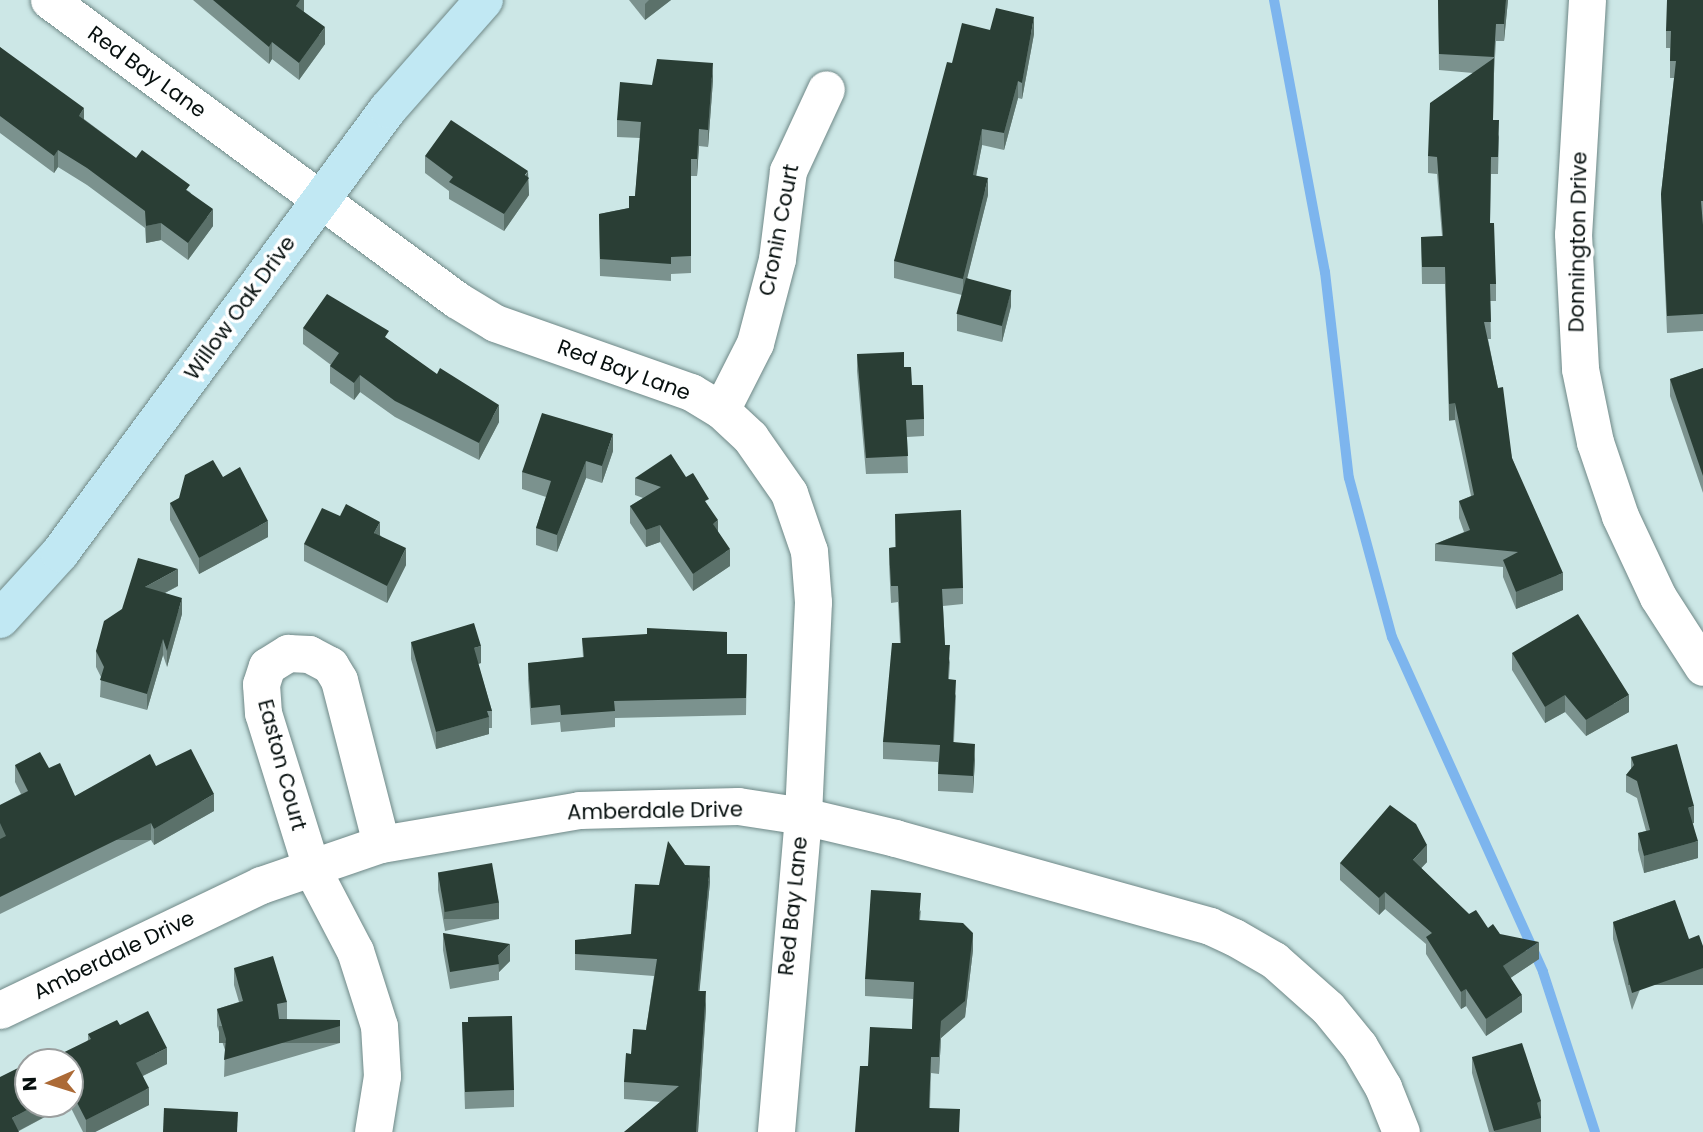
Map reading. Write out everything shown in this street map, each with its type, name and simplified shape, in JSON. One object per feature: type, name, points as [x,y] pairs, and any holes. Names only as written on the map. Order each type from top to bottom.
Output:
[{"type":"street","name":"Red Bay Lane","points":[[49,0],[320,199],[495,323],[691,393],[720,410],[750,437],[789,493],[809,551],[813,602],[803,816],[776,1132]]},
{"type":"street","name":"Willow Oak Drive","points":[[0,619],[60,553],[320,199],[422,66],[484,0]]},
{"type":"street","name":"Donnington Drive","points":[[1587,0],[1573,234],[1580,369],[1595,442],[1620,516],[1658,597],[1703,667]]},
{"type":"street","name":"Cronin Court","points":[[720,410],[755,343],[777,259],[788,171],[826,89]]},
{"type":"street","name":"Easton Court","points":[[311,867],[264,713],[261,684],[267,666],[288,653],[309,654],[330,665],[339,680],[381,844]]},
{"type":"street","name":"Amberdale Drive","points":[[0,1010],[261,885],[381,844],[579,810],[738,806],[803,816],[1053,881],[1210,926],[1234,937],[1274,960],[1328,1007],[1377,1076],[1401,1132]]},
{"type":"street","points":[[311,867],[355,951],[379,1026],[382,1076],[373,1132]]},
{"type":"building","points":[[213,0],[300,0],[296,6],[325,27],[299,63],[272,42],[269,47]]},
{"type":"building","points":[[1438,0],[1506,0],[1504,24],[1496,24],[1494,57],[1439,54]]},
{"type":"building","points":[[1667,0],[1703,0],[1703,314],[1667,316],[1661,194],[1676,61],[1670,61],[1671,31],[1666,31]]},
{"type":"building","points":[[996,8],[1034,17],[1022,83],[1018,81],[1004,133],[982,129],[973,175],[988,178],[963,279],[894,261],[947,62],[952,63],[962,23],[990,30]]},
{"type":"building","points":[[0,47],[84,108],[79,116],[136,158],[142,150],[190,185],[186,190],[213,209],[188,243],[161,223],[146,226],[145,211],[87,168],[58,150],[54,156],[0,116]]},
{"type":"building","points":[[1494,58],[1493,120],[1499,120],[1498,157],[1491,157],[1490,223],[1494,223],[1496,284],[1490,284],[1491,322],[1484,322],[1498,388],[1503,387],[1512,458],[1563,573],[1516,592],[1503,560],[1518,552],[1435,544],[1470,530],[1459,501],[1474,495],[1455,403],[1449,404],[1445,267],[1422,267],[1421,237],[1443,236],[1437,157],[1428,156],[1430,103]]},
{"type":"building","points":[[657,59],[713,63],[708,130],[699,129],[697,159],[691,159],[691,256],[671,257],[671,264],[600,259],[599,214],[629,208],[629,196],[635,196],[641,122],[617,120],[620,82],[652,85]]},
{"type":"building","points":[[451,120],[528,171],[525,175],[529,178],[504,214],[449,182],[453,177],[425,156]]},
{"type":"building","points":[[966,278],[1011,290],[1002,326],[956,314]]},
{"type":"building","points":[[327,294],[389,331],[385,337],[437,374],[440,368],[499,405],[479,443],[395,401],[360,375],[354,383],[330,366],[339,353],[303,328]]},
{"type":"building","points":[[904,352],[904,367],[911,367],[912,385],[923,385],[924,419],[906,420],[908,456],[866,458],[857,354]]},
{"type":"building","points":[[1703,368],[1703,476],[1670,379]]},
{"type":"building","points":[[542,413],[613,434],[602,466],[586,461],[557,535],[536,528],[551,481],[522,472]]},
{"type":"building","points":[[671,454],[686,477],[693,473],[709,499],[705,501],[718,520],[713,524],[730,549],[693,574],[660,525],[646,530],[630,506],[661,487],[635,478]]},
{"type":"building","points":[[213,460],[223,477],[240,467],[268,521],[199,558],[170,503],[179,498],[185,475]]},
{"type":"building","points":[[346,504],[380,522],[374,533],[406,548],[387,586],[304,544],[322,508],[340,516]]},
{"type":"building","points":[[961,510],[963,588],[942,589],[945,645],[950,645],[948,679],[956,680],[953,742],[975,744],[973,776],[938,774],[940,745],[883,742],[892,643],[901,643],[898,586],[891,586],[889,548],[896,547],[895,514]]},
{"type":"building","points":[[138,558],[178,569],[145,587],[182,598],[167,651],[163,639],[147,694],[100,680],[104,667],[96,651],[104,621],[122,609]]},
{"type":"building","points":[[1578,614],[1629,695],[1586,720],[1565,695],[1545,707],[1512,653]]},
{"type":"building","points":[[474,623],[481,646],[474,648],[492,711],[487,711],[489,717],[436,732],[411,642]]},
{"type":"building","points":[[647,628],[727,632],[727,654],[747,654],[746,698],[614,701],[615,711],[561,715],[560,705],[531,708],[528,663],[584,657],[582,638],[647,634]]},
{"type":"building","points":[[1677,744],[1694,806],[1688,808],[1698,841],[1644,856],[1638,833],[1650,830],[1637,781],[1626,775],[1634,765],[1631,757]]},
{"type":"building","points":[[191,749],[214,794],[154,829],[151,823],[0,897],[0,839],[6,836],[0,823],[0,805],[28,791],[15,765],[40,752],[49,768],[60,763],[75,796],[150,754],[156,766]]},
{"type":"building","points":[[1390,805],[1416,824],[1427,845],[1413,860],[1469,914],[1476,910],[1488,928],[1493,924],[1500,934],[1539,942],[1503,966],[1522,995],[1486,1019],[1466,989],[1461,992],[1426,937],[1432,933],[1385,892],[1379,898],[1340,863]]},
{"type":"building","points":[[668,841],[685,865],[710,866],[698,991],[706,991],[696,1132],[624,1132],[679,1086],[624,1082],[626,1053],[631,1054],[633,1029],[646,1030],[657,959],[575,954],[575,940],[631,934],[635,884],[659,885]]},
{"type":"building","points":[[492,863],[499,902],[445,912],[438,873]]},
{"type":"building","points":[[871,890],[921,893],[919,920],[963,923],[973,933],[965,1001],[941,1021],[939,1057],[931,1057],[929,1108],[960,1109],[959,1132],[855,1132],[860,1066],[868,1066],[870,1027],[912,1029],[914,982],[865,979]]},
{"type":"building","points":[[1675,900],[1689,939],[1699,935],[1703,946],[1703,968],[1632,993],[1613,922]]},
{"type":"building","points":[[443,933],[510,944],[498,956],[499,964],[450,972]]},
{"type":"building","points":[[273,956],[287,1002],[277,1004],[279,1019],[340,1020],[340,1026],[224,1060],[226,1039],[217,1009],[243,1001],[234,968]]},
{"type":"building","points":[[148,1011],[167,1048],[136,1063],[149,1088],[86,1120],[84,1048],[73,1048],[91,1039],[88,1034],[117,1020],[120,1025]]},
{"type":"building","points":[[512,1016],[514,1090],[465,1092],[462,1022],[468,1022],[468,1017]]},
{"type":"building","points":[[1522,1043],[1541,1101],[1537,1103],[1541,1118],[1494,1131],[1472,1057]]},
{"type":"building","points":[[14,1070],[12,1118],[19,1132],[0,1132],[0,1077]]},
{"type":"building","points":[[164,1108],[238,1112],[237,1132],[163,1132]]},
{"type":"waterway","points":[[1274,0],[1325,272],[1349,478],[1392,637],[1543,972],[1595,1132]]}]
